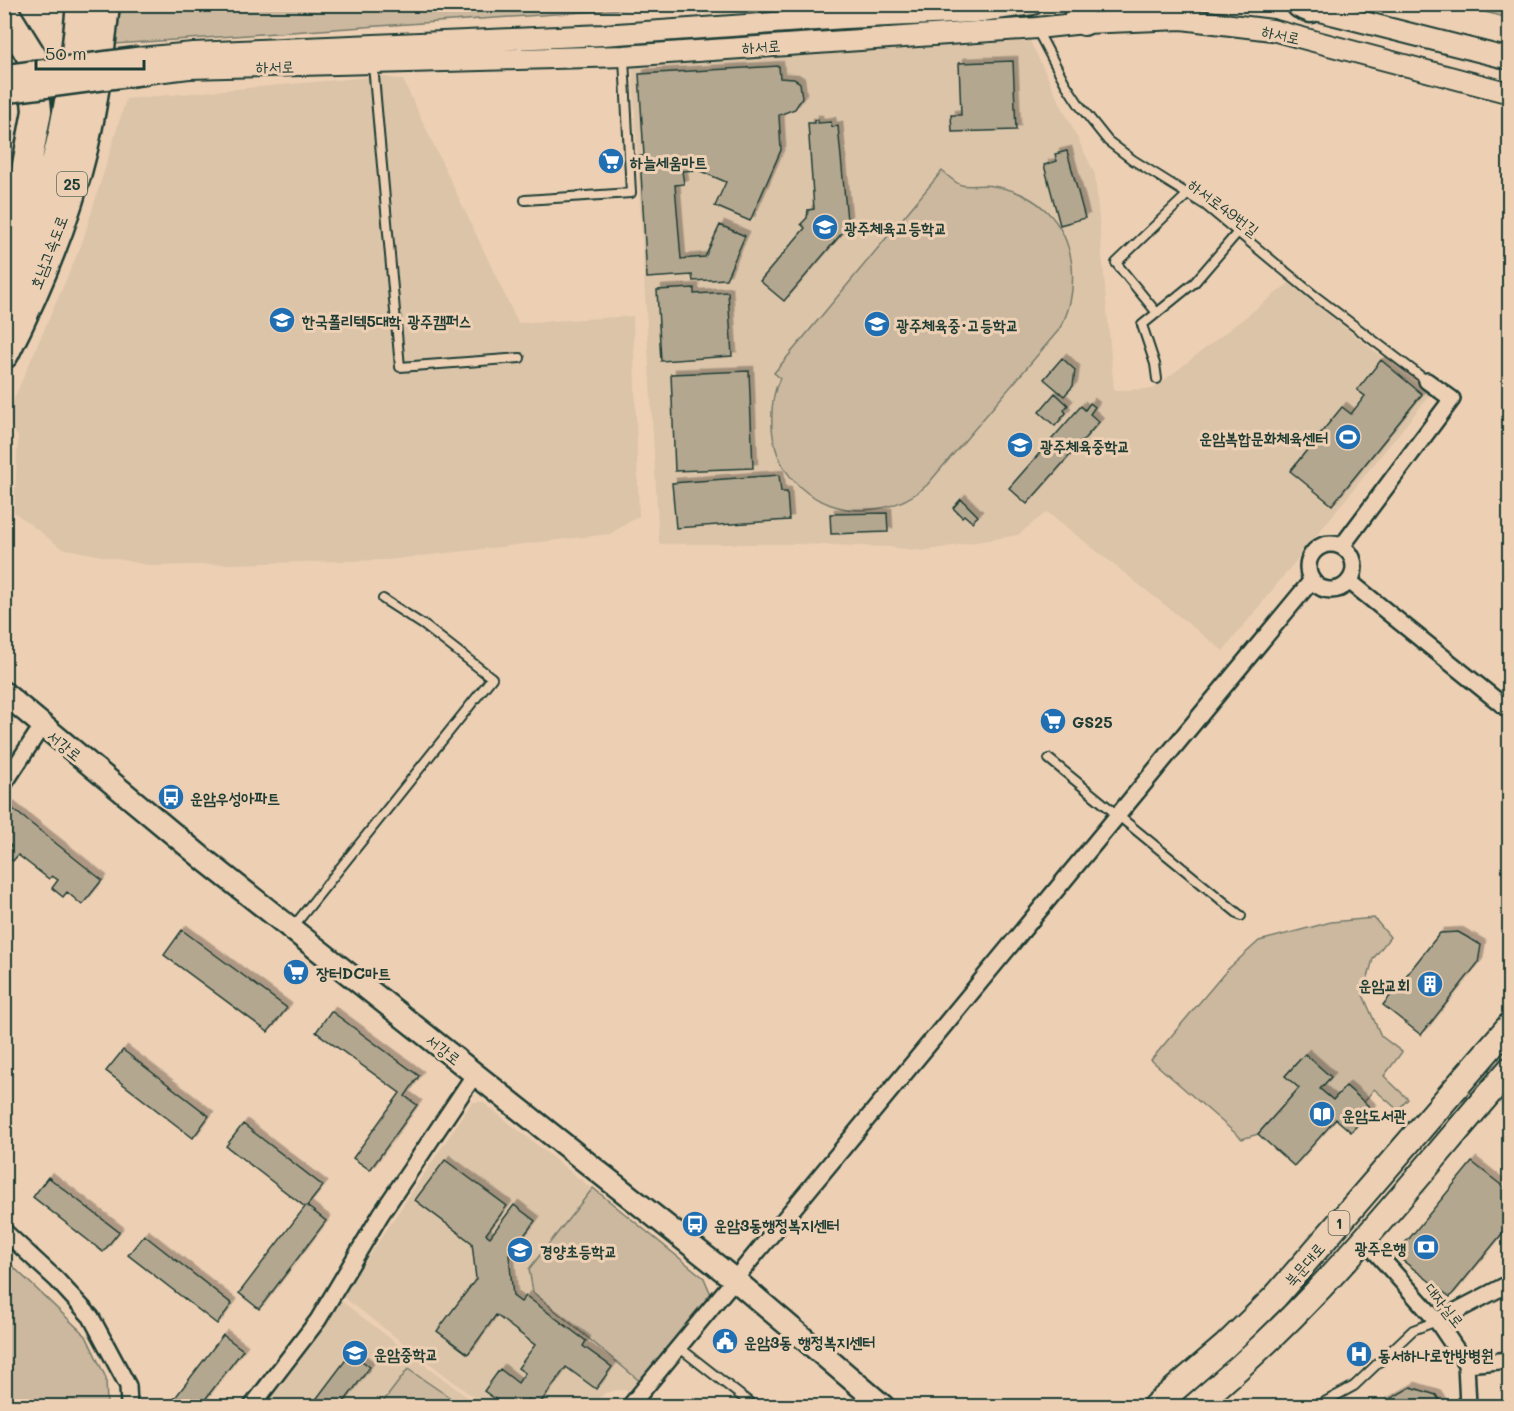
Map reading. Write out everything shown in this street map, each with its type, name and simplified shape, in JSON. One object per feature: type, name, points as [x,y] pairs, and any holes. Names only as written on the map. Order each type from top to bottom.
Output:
[{"type":"highway","name":"호남고속도로","points":[[4,303],[43,208],[65,126],[81,4]]},
{"type":"highway","name":"호남고속도로","points":[[4,354],[21,322],[55,241],[82,149],[100,49],[105,4]]},
{"type":"highway","points":[[4,12],[32,57],[37,111],[24,181],[4,251]]},
{"type":"main road","name":"하서로","points":[[4,76],[144,66]]},
{"type":"main road","name":"하서로","points":[[4,92],[144,66]]},
{"type":"main road","name":"서강로","points":[[4,693],[292,928],[735,1280],[883,1407]]},
{"type":"main road","name":"북문대로","points":[[1155,1407],[1225,1346],[1275,1297],[1509,1025]]},
{"type":"main road","name":"북문대로","points":[[1195,1407],[1293,1316],[1364,1239],[1509,1069]]},
{"type":"street","name":"하서로","points":[[144,66],[193,53],[612,35],[1033,4]]},
{"type":"street","name":"하서로","points":[[1300,6],[1509,59]]},
{"type":"street","name":"하서로","points":[[144,66],[189,68],[624,56],[1037,28],[1079,14],[1182,19],[1272,30],[1509,93]]},
{"type":"street","points":[[1342,546],[1452,399],[1427,381]]},
{"type":"street","points":[[1329,543],[1342,546],[1351,553],[1354,561],[1355,569],[1350,581],[1341,588],[1333,590],[1318,586],[1312,580],[1308,565],[1314,550],[1329,543]]},
{"type":"street","points":[[630,1407],[1312,580]]},
{"type":"street","points":[[1350,581],[1509,711]]},
{"type":"street","points":[[4,784],[42,726]]},
{"type":"street","points":[[252,1407],[318,1320],[381,1214],[475,1074]]},
{"type":"street","points":[[4,1232],[57,1281],[91,1317],[128,1386],[129,1407]]},
{"type":"street","name":"대자실로","points":[[1364,1239],[1437,1321],[1466,1364]]},
{"type":"street","points":[[1437,1321],[1509,1283]]},
{"type":"street","points":[[1468,1407],[1466,1364],[1509,1360]]},
{"type":"lane","name":"하서로49번길","points":[[1037,28],[1065,83],[1108,141],[1133,160],[1205,205],[1315,296],[1427,381]]},
{"type":"lane","points":[[525,200],[631,194],[624,56]]},
{"type":"lane","points":[[373,64],[400,367],[520,358]]},
{"type":"lane","points":[[1157,313],[1116,263],[1187,195]]},
{"type":"lane","points":[[1157,379],[1155,364],[1142,325],[1195,282],[1238,232]]},
{"type":"lane","points":[[292,928],[492,678],[425,626],[383,599]]},
{"type":"lane","points":[[1049,759],[1242,916]]},
{"type":"lane","points":[[1317,1407],[1354,1386],[1413,1330],[1437,1321]]},
{"type":"lane","points":[[680,1348],[754,1407]]},
{"type":"shaded area","points":[[120,5],[686,5],[115,44]]},
{"type":"shaded area","points":[[1457,5],[1509,5],[1509,18]]},
{"type":"shaded area","name":"광주체육중·고등학교","points":[[1030,41],[1095,174],[1114,390],[1153,389],[1289,283],[1430,395],[1223,651],[1047,512],[1018,535],[923,551],[888,547],[796,544],[659,544],[632,64]]},
{"type":"shaded area","name":"한국폴리텍5대학 광주캠퍼스","points":[[380,76],[403,80],[518,323],[633,316],[639,516],[610,534],[388,560],[153,566],[61,548],[14,512],[18,437],[5,419],[82,243],[126,99]]},
{"type":"shaded area","points":[[942,171],[961,185],[993,186],[1023,195],[1047,211],[1056,222],[1069,249],[1073,274],[1069,307],[1058,331],[927,485],[904,500],[880,508],[855,510],[830,505],[808,494],[790,477],[778,455],[772,427],[772,414],[774,396],[780,378],[774,373]]},
{"type":"shaded area","points":[[1374,918],[1390,937],[1373,959],[1363,995],[1381,1036],[1402,1052],[1384,1076],[1408,1099],[1398,1110],[1374,1089],[1364,1102],[1346,1086],[1333,1100],[1320,1089],[1330,1077],[1305,1054],[1285,1076],[1299,1088],[1258,1134],[1242,1139],[1151,1060],[1227,970],[1259,941],[1331,922]]},
{"type":"shaded area","name":"경양초등학교","points":[[472,1102],[483,1102],[704,1278],[642,1383],[632,1390],[605,1393],[590,1406],[485,1406],[342,1296]]},
{"type":"shaded area","points":[[593,1188],[704,1278],[712,1297],[642,1383],[533,1292],[529,1269]]},
{"type":"shaded area","points":[[5,1259],[86,1336],[106,1378],[107,1406],[5,1406]]},
{"type":"shaded area","name":"운암중학교","points":[[340,1300],[479,1406],[261,1406]]},
{"type":"shaded area","points":[[408,1369],[462,1406],[380,1406]]},
{"type":"building","points":[[1013,61],[1016,130],[952,132],[951,115],[961,115],[959,63]]},
{"type":"building","points":[[779,66],[780,78],[794,79],[800,83],[802,98],[795,109],[779,115],[781,150],[750,221],[715,206],[726,182],[698,170],[682,171],[684,184],[675,185],[681,259],[705,257],[720,225],[745,236],[726,279],[693,281],[692,275],[647,278],[640,156],[644,156],[639,74]]},
{"type":"building","points":[[814,120],[818,120],[818,123],[831,122],[832,127],[838,126],[847,220],[842,233],[784,301],[760,281],[805,228],[801,224],[807,218],[808,210],[814,209],[808,123],[814,123]]},
{"type":"building","points":[[1067,151],[1085,218],[1060,225],[1044,165],[1057,161],[1055,154]]},
{"type":"building","points":[[694,288],[694,294],[728,292],[732,356],[661,361],[657,290]]},
{"type":"building","points":[[1062,358],[1075,370],[1073,386],[1064,396],[1044,379]]},
{"type":"building","points":[[1381,360],[1422,394],[1332,505],[1290,471],[1342,407],[1351,414],[1365,396],[1357,390]]},
{"type":"building","points":[[749,371],[753,468],[675,471],[671,374]]},
{"type":"building","points":[[1055,393],[1068,405],[1064,410],[1066,413],[1055,426],[1039,412]]},
{"type":"building","points":[[1090,403],[1095,407],[1090,414],[1099,422],[1027,504],[1009,488],[1081,406],[1085,410]]},
{"type":"building","points":[[779,475],[781,492],[787,492],[789,520],[676,528],[672,483]]},
{"type":"building","points":[[961,499],[978,516],[972,522],[964,515],[962,517],[953,508]]},
{"type":"building","points":[[887,513],[888,532],[831,534],[830,514]]},
{"type":"building","points":[[4,802],[102,880],[82,905],[67,892],[63,897],[52,888],[58,880],[52,876],[49,879],[18,855],[13,861],[4,854],[11,846],[4,841]]},
{"type":"building","points":[[182,930],[287,1008],[268,1032],[164,955]]},
{"type":"building","name":"운암교회","points":[[1458,932],[1481,945],[1478,963],[1421,1035],[1383,1005],[1440,933]]},
{"type":"building","points":[[331,1011],[419,1076],[405,1096],[417,1105],[370,1170],[353,1158],[400,1093],[316,1032]]},
{"type":"building","points":[[123,1050],[209,1116],[193,1138],[106,1071]]},
{"type":"building","name":"운암도서관","points":[[1305,1054],[1331,1077],[1320,1089],[1333,1100],[1346,1086],[1372,1109],[1351,1132],[1336,1119],[1294,1166],[1258,1134],[1299,1088],[1285,1076]]},
{"type":"building","points":[[243,1124],[323,1186],[307,1206],[326,1221],[259,1309],[239,1293],[305,1207],[226,1146]]},
{"type":"building","points":[[445,1160],[507,1206],[486,1234],[490,1237],[514,1205],[535,1221],[509,1255],[513,1296],[521,1302],[526,1296],[586,1341],[583,1346],[612,1367],[596,1389],[566,1367],[538,1406],[528,1399],[522,1406],[505,1406],[484,1391],[500,1369],[518,1383],[525,1373],[518,1368],[535,1345],[496,1315],[468,1354],[437,1331],[476,1279],[472,1243],[415,1200]]},
{"type":"building","points":[[1472,1162],[1510,1192],[1510,1224],[1450,1297],[1402,1260],[1399,1253],[1404,1243]]},
{"type":"building","points":[[48,1177],[119,1232],[103,1252],[33,1197]]},
{"type":"building","points":[[144,1235],[232,1304],[217,1324],[128,1255]]},
{"type":"building","points":[[223,1335],[243,1350],[200,1406],[176,1406],[171,1403]]},
{"type":"building","name":"운암중학교","points":[[351,1353],[370,1367],[341,1406],[311,1406]]},
{"type":"building","points":[[1411,1387],[1436,1395],[1443,1406],[1377,1406]]},
{"type":"place","name":"하늘세움마트","points":[[611,161]]},
{"type":"place","name":"광주체육고등학교","points":[[825,227]]},
{"type":"place","name":"한국폴리텍5대학 광주캠퍼스","points":[[282,320]]},
{"type":"place","name":"광주체육중·고등학교","points":[[877,324]]},
{"type":"place","name":"운암복합문화체육센터","points":[[1348,437]]},
{"type":"place","name":"광주체육중학교","points":[[1020,445]]},
{"type":"place","name":"GS25","points":[[1053,721]]},
{"type":"place","name":"운암우성아파트","points":[[171,797]]},
{"type":"place","name":"장터DC마트","points":[[296,972]]},
{"type":"place","name":"운암교회","points":[[1430,984]]},
{"type":"place","name":"운암도서관","points":[[1322,1114]]},
{"type":"place","name":"운암3동행정복지센터","points":[[695,1224]]},
{"type":"place","name":"광주은행","points":[[1426,1247]]},
{"type":"place","name":"경양초등학교","points":[[520,1250]]},
{"type":"place","name":"운암3동 행정복지센터","points":[[725,1341]]},
{"type":"place","name":"운암중학교","points":[[355,1353]]},
{"type":"place","name":"동서하나로한방병원","points":[[1359,1354]]}]
